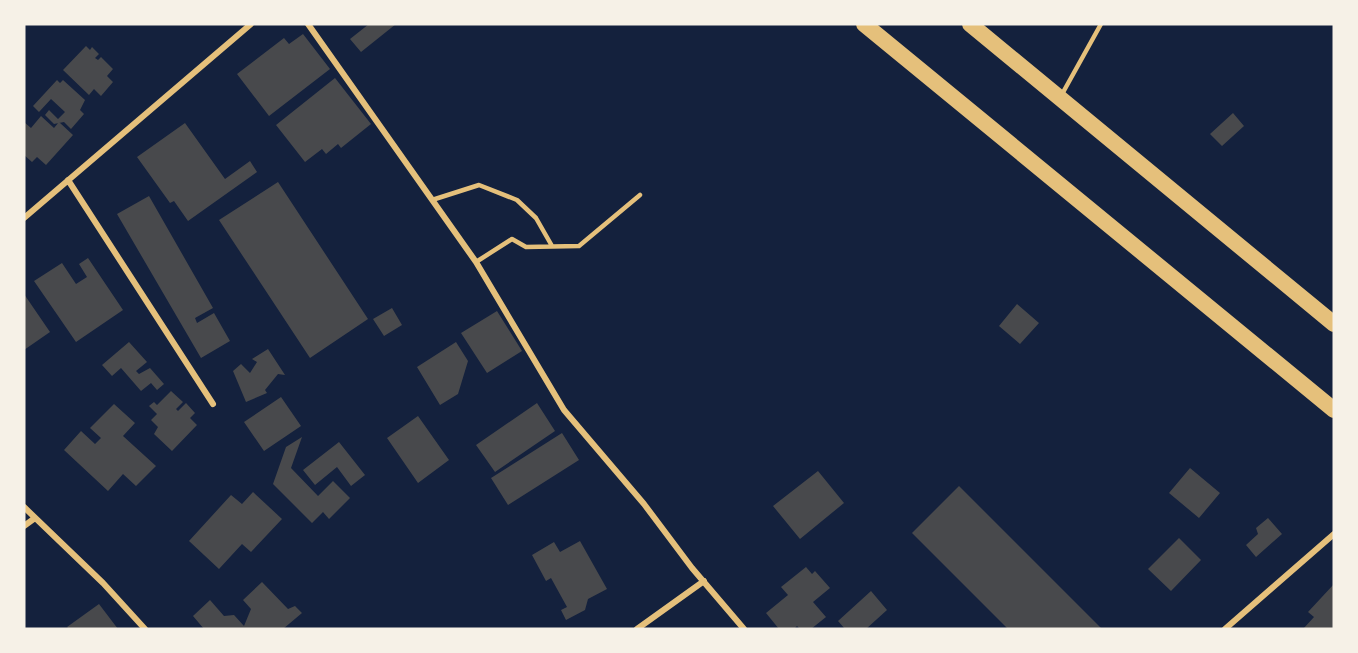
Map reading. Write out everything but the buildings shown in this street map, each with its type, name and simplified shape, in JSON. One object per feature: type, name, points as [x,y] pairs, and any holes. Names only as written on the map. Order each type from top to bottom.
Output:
[{"type":"highway","points":[[864,24],[1334,410]]},
{"type":"highway","points":[[970,24],[1334,324]]},
{"type":"street","points":[[24,218],[251,24]]},
{"type":"street","points":[[308,24],[476,262],[564,410],[644,504],[692,568],[744,629]]},
{"type":"street","points":[[68,180],[213,404]]},
{"type":"street","points":[[24,507],[103,583],[145,629]]},
{"type":"street","points":[[24,526],[35,518]]},
{"type":"street","points":[[1225,629],[1334,534]]},
{"type":"street","points":[[637,629],[704,581]]},
{"type":"lane","points":[[1060,98],[1101,24]]},
{"type":"lane","points":[[432,200],[478,185],[488,188],[517,200],[536,219],[552,246]]},
{"type":"lane","points":[[476,262],[512,239],[526,247],[579,246],[640,195]]}]
